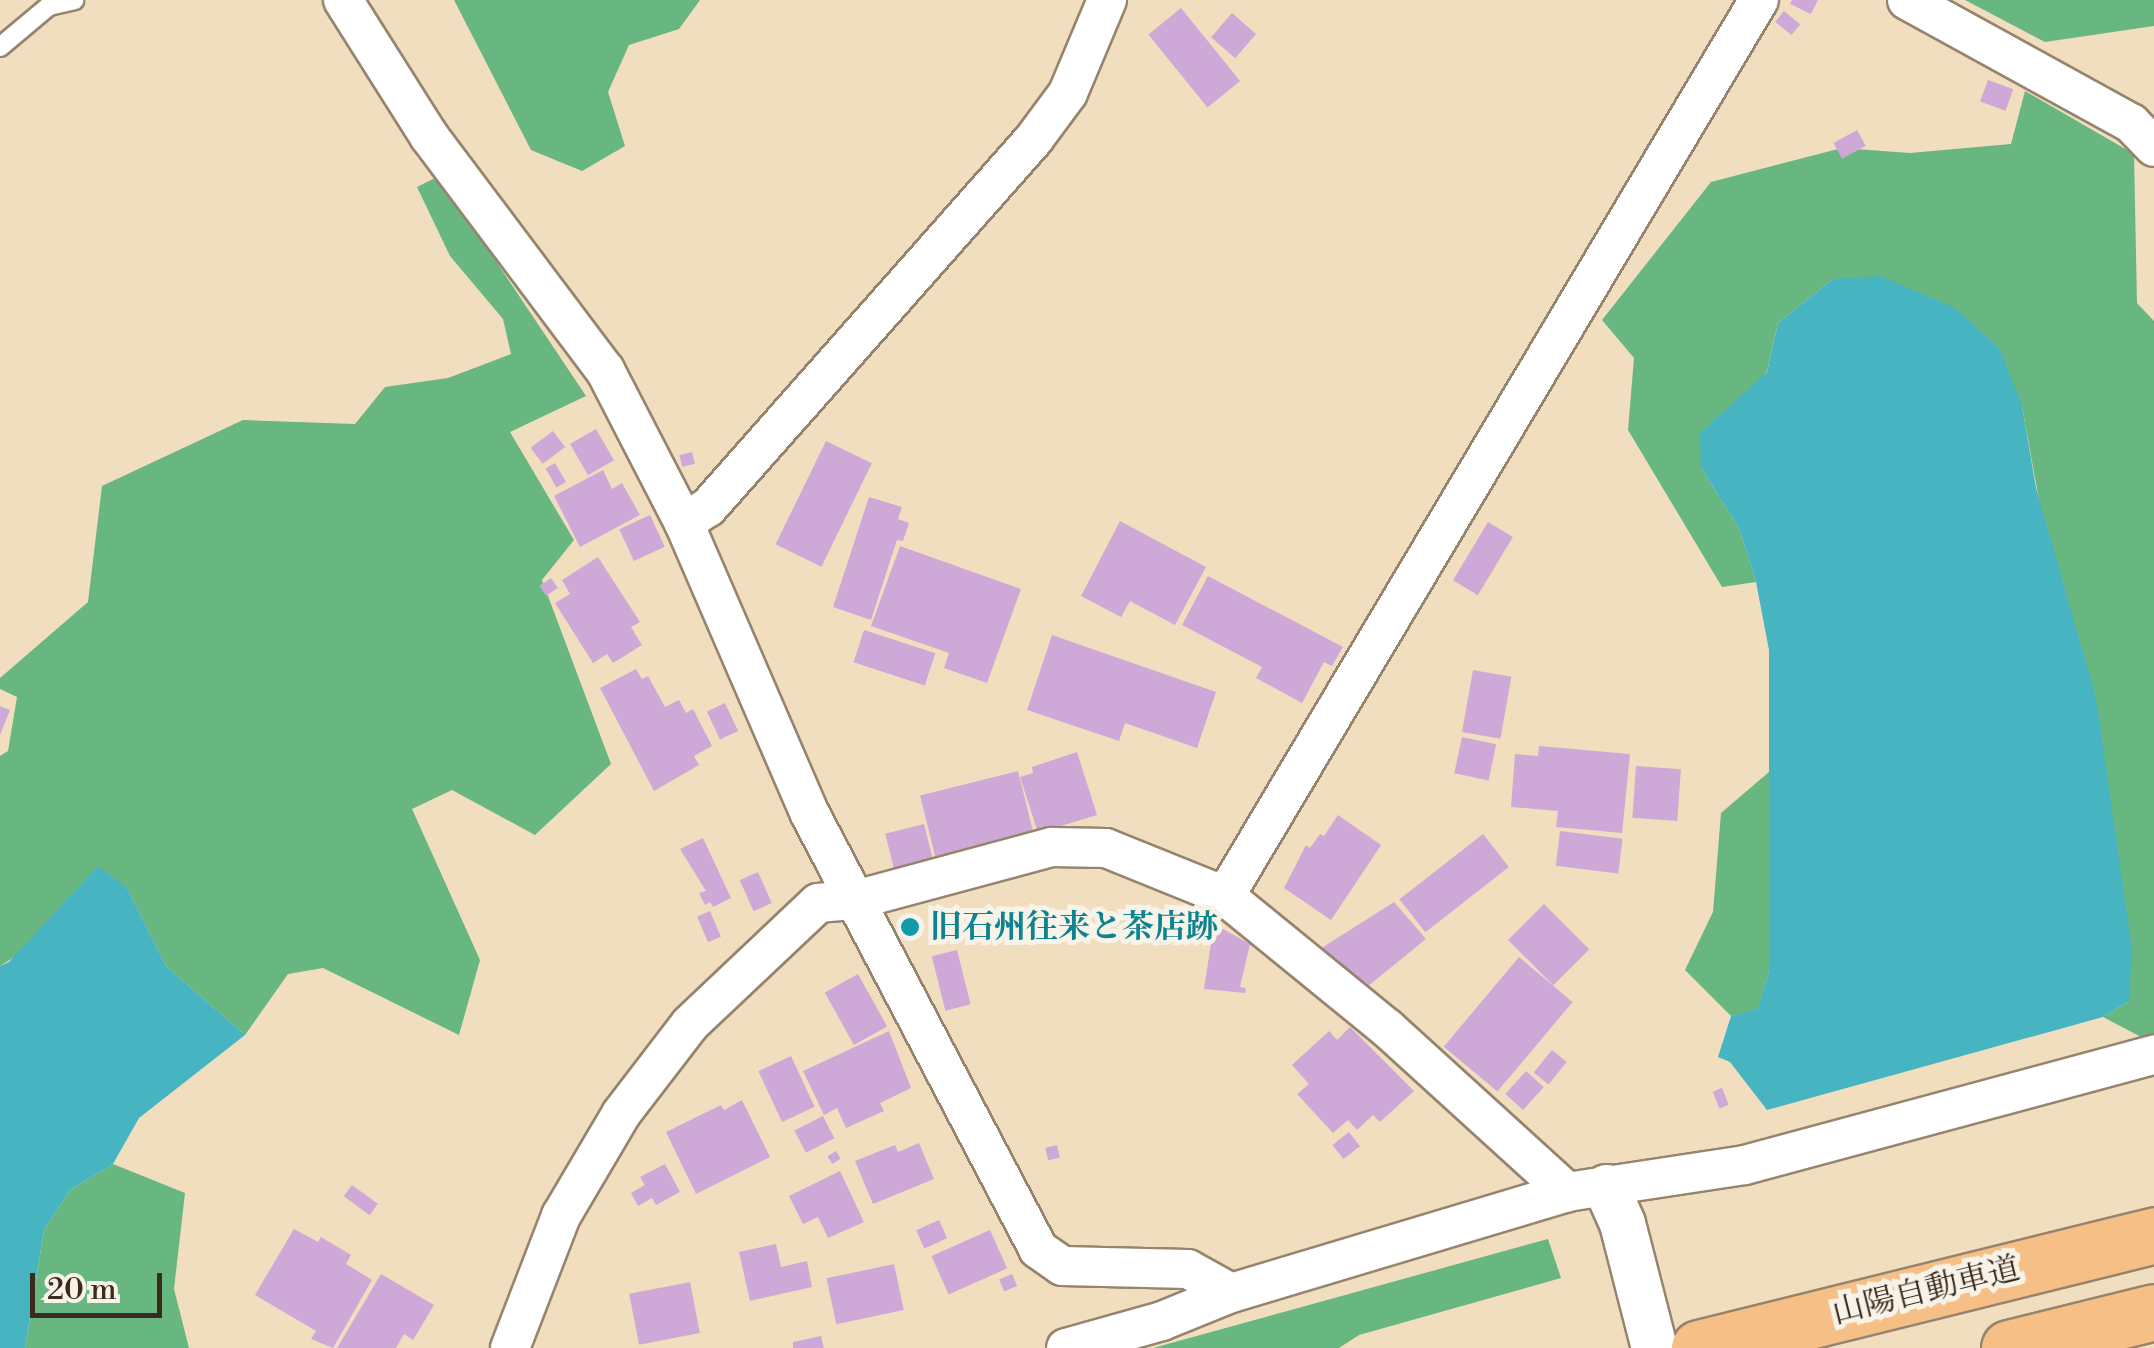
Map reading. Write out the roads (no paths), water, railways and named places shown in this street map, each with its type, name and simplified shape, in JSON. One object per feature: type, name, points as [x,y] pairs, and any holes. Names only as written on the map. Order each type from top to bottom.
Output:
[{"type":"highway","name":"山陽自動車道","points":[[1699,1348],[2154,1235]]},
{"type":"highway","points":[[2009,1348],[2154,1312]]},
{"type":"street","points":[[343,0],[429,136],[605,370],[684,523],[810,814],[995,1174],[1038,1249],[1062,1266],[1188,1270],[1231,1292]]},
{"type":"street","points":[[684,523],[708,507],[928,253],[1034,139],[1068,94],[1107,0]]},
{"type":"street","points":[[1225,896],[1759,0]]},
{"type":"street","points":[[1907,0],[2131,123],[2154,147]]},
{"type":"street","points":[[510,1348],[561,1216],[621,1114],[690,1024],[818,903],[856,900],[1052,847],[1106,848],[1225,896],[1598,1201],[1654,1348]]},
{"type":"street","points":[[1066,1348],[1162,1321],[1231,1292],[1745,1165],[2154,1054]]},
{"type":"lane","points":[[0,46],[50,6],[74,0]]},
{"type":"water","points":[[1880,276],[1955,308],[2000,349],[2022,406],[2036,488],[2096,698],[2132,949],[2129,1001],[2103,1017],[1767,1110],[1730,1062],[1718,1057],[1731,1016],[1758,1009],[1769,971],[1769,650],[1756,582],[1739,528],[1701,468],[1700,433],[1767,372],[1778,323],[1833,279]]},
{"type":"water","points":[[98,866],[127,888],[166,966],[245,1035],[139,1118],[113,1164],[70,1190],[44,1230],[25,1348],[0,1348],[0,966],[9,962]]},
{"type":"place","name":"旧石州往来と茶店跡","points":[[910,927]]}]
